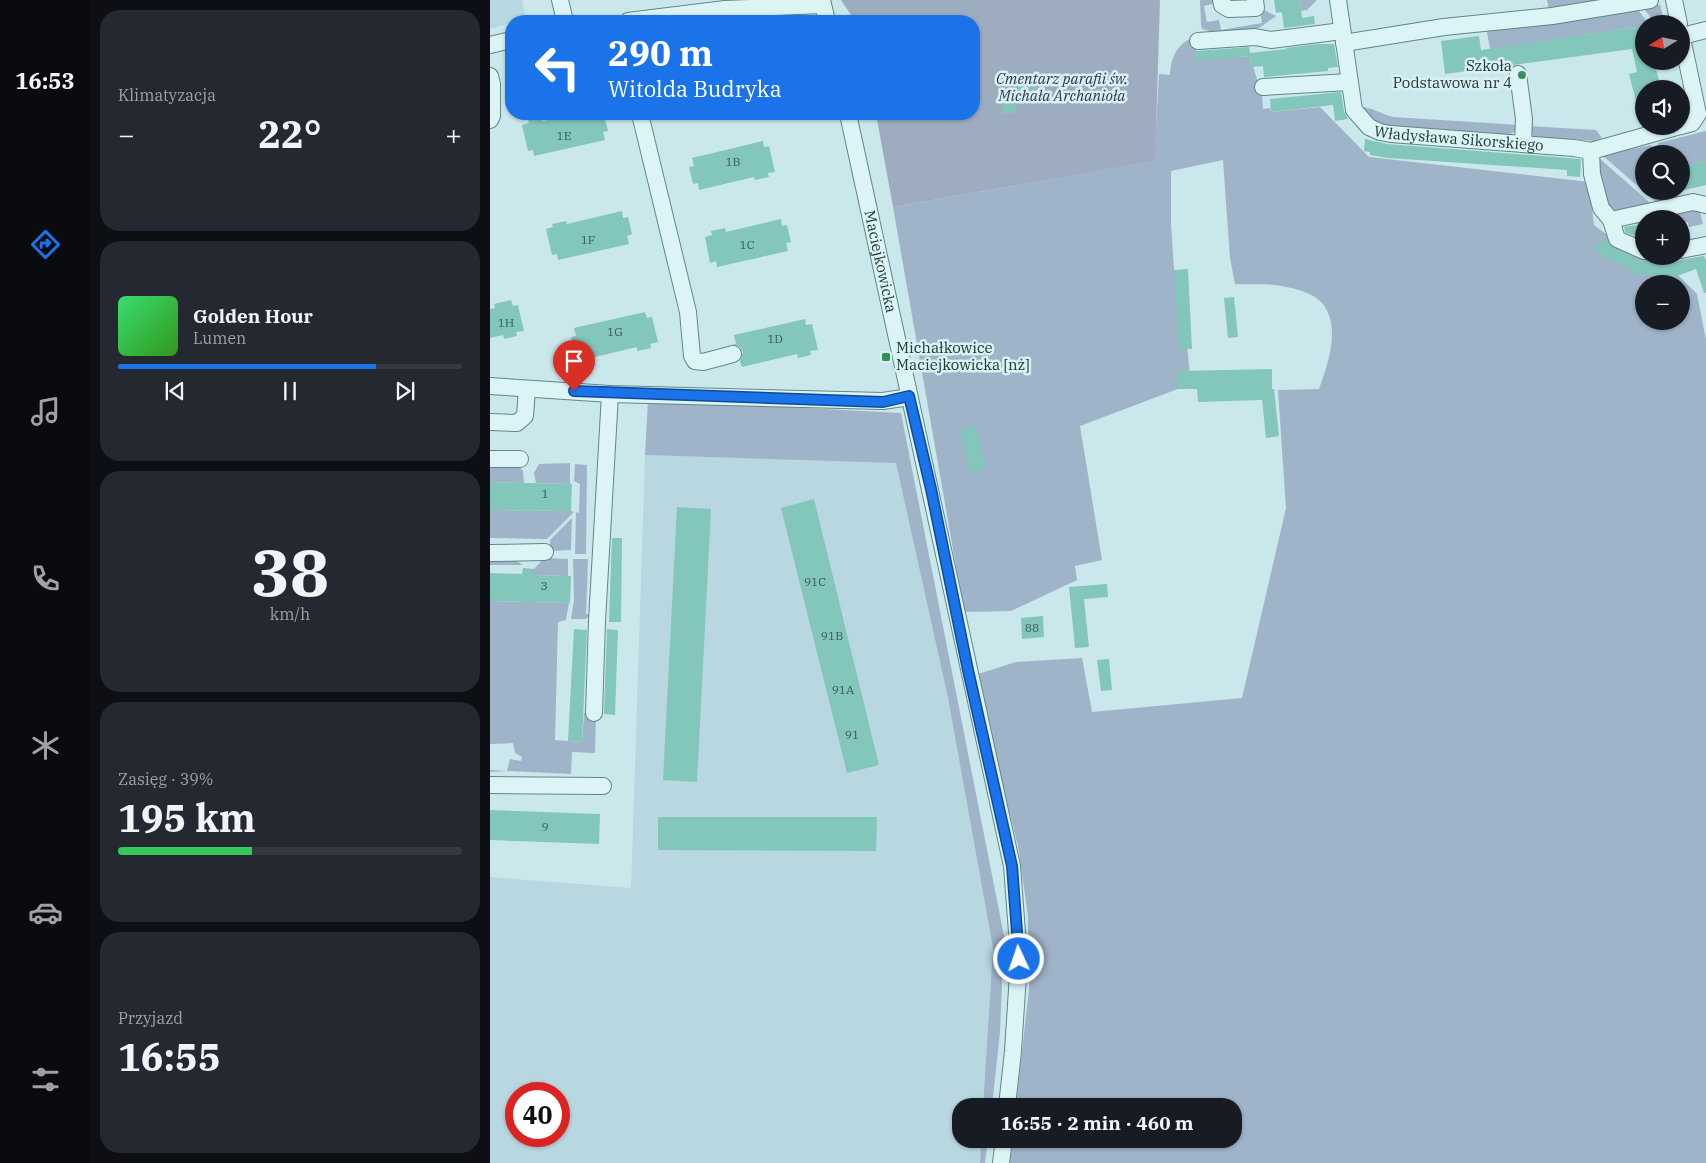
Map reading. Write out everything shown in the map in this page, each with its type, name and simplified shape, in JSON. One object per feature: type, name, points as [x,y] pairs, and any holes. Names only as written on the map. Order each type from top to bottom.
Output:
[{"type":"street","points":[[560,0],[564,15]]},
{"type":"street","points":[[1221,0],[1222,5],[1230,10],[1256,8],[1255,0]]},
{"type":"street","name":"Władysława Sikorskiego","points":[[1338,0],[1354,110],[1369,127],[1380,132],[1591,151],[1649,135]]},
{"type":"street","points":[[1198,41],[1255,37],[1271,40],[1343,37],[1552,16],[1650,0]]},
{"type":"street","points":[[1674,0],[1677,15]]},
{"type":"street","points":[[656,15],[699,6],[757,7],[822,2],[825,15]]},
{"type":"street","points":[[1690,33],[1706,30]]},
{"type":"street","points":[[490,46],[505,42]]},
{"type":"street","name":"Władysława Sikorskiego","points":[[1689,70],[1698,114],[1690,124]]},
{"type":"street","points":[[1518,74],[1524,119],[1523,144]]},
{"type":"street","points":[[490,76],[492,116],[490,120]]},
{"type":"street","points":[[1263,87],[1349,82]]},
{"type":"street","points":[[641,120],[688,312],[692,356],[695,361],[703,362],[733,354]]},
{"type":"street","name":"Maciejkowicka","points":[[849,120],[1012,866],[1019,959],[1008,1098]]},
{"type":"street","points":[[1591,151],[1592,174],[1601,208],[1611,220],[1618,239],[1635,248]]},
{"type":"street","points":[[1611,220],[1693,202],[1706,205]]},
{"type":"street","points":[[1690,248],[1706,245]]},
{"type":"street","points":[[490,386],[610,394],[911,403]]},
{"type":"street","points":[[490,422],[517,423],[525,416],[527,389]]},
{"type":"street","points":[[594,713],[597,621],[610,394]]},
{"type":"street","points":[[490,459],[520,459]]},
{"type":"street","points":[[490,553],[545,552]]},
{"type":"street","points":[[490,784],[603,786]]},
{"type":"street","points":[[1001,1163],[1003,1148]]},
{"type":"shaded area","points":[[490,0],[522,0],[525,15],[505,15],[505,25],[490,29]]},
{"type":"shaded area","points":[[1200,0],[1215,0],[1216,3],[1204,6],[1207,22],[1219,20],[1221,30],[1262,23],[1260,10],[1276,16],[1259,28],[1213,32],[1202,29]]},
{"type":"shaded area","points":[[1300,0],[1317,0],[1307,10],[1279,13],[1301,10]]},
{"type":"shaded area","points":[[1547,0],[1602,0],[1549,10]]},
{"type":"shaded area","points":[[1660,5],[1662,15],[1649,15],[1642,6]]},
{"type":"shaded area","points":[[1636,7],[1642,15],[1635,15],[1635,27],[1490,49],[1486,26]]},
{"type":"shaded area","points":[[1195,37],[1197,60],[1250,56],[1251,66],[1253,66],[1262,95],[1263,109],[1270,108],[1271,112],[1320,107],[1369,157],[1589,182],[1594,225],[1624,248],[1635,252],[1635,265],[1666,265],[1678,275],[1635,275],[1635,330],[1690,330],[1690,287],[1697,294],[1706,340],[1706,1163],[1010,1163],[1012,1148],[1242,1148],[1242,1098],[1017,1098],[1029,989],[1028,916],[1018,846],[975,675],[1016,662],[1082,658],[1092,712],[1242,698],[1286,508],[1278,390],[1319,389],[1329,357],[1332,335],[1331,324],[1323,304],[1304,292],[1275,285],[1235,284],[1230,258],[1223,160],[1171,171],[1171,224],[1174,269],[1184,316],[1191,384],[1080,426],[1102,560],[1075,566],[1077,580],[1011,611],[964,612],[893,207],[1154,161],[1159,74],[1170,75],[1176,52],[1184,43]]},
{"type":"shaded area","points":[[1360,107],[1369,108],[1393,117],[1520,125],[1515,132],[1508,135],[1381,128]]},
{"type":"shaded area","points":[[1528,126],[1596,130],[1602,138],[1594,141],[1538,138],[1533,136]]},
{"type":"shaded area","points":[[1706,131],[1706,161],[1690,165],[1690,145],[1658,145],[1658,143]]},
{"type":"shaded area","points":[[1635,148],[1635,184],[1602,155]]},
{"type":"shaded area","points":[[1599,158],[1635,190],[1635,200],[1647,200],[1656,208],[1623,213],[1606,210],[1597,161]]},
{"type":"shaded area","points":[[1654,200],[1667,201],[1657,203]]},
{"type":"shaded area","points":[[1692,207],[1700,212],[1703,224],[1690,227],[1690,210],[1677,210]]},
{"type":"shaded area","points":[[1635,218],[1635,222],[1625,220]]},
{"type":"shaded area","points":[[648,400],[901,413],[1004,936],[1000,1032],[993,1098],[984,1098],[993,948],[948,698],[896,463],[645,455]]},
{"type":"shaded area","points":[[645,455],[896,462],[948,698],[993,948],[984,1098],[952,1098],[952,1148],[981,1148],[980,1163],[490,1163],[490,877],[631,888]]},
{"type":"shaded area","points":[[570,463],[570,484],[536,483],[534,473],[539,464]]},
{"type":"shaded area","points":[[490,464],[517,464],[523,471],[524,483],[490,482]]},
{"type":"shaded area","points":[[575,464],[587,465],[586,554],[575,554],[576,512],[579,513],[580,484],[574,481]]},
{"type":"shaded area","points":[[490,510],[574,512],[547,539],[490,538]]},
{"type":"shaded area","points":[[572,518],[571,550],[550,551],[550,540]]},
{"type":"shaded area","points":[[490,556],[510,557],[523,565],[490,565]]},
{"type":"shaded area","points":[[544,558],[568,559],[568,576],[534,575],[534,569]]},
{"type":"shaded area","points":[[573,559],[588,559],[586,614],[595,614],[585,619],[571,619],[574,600]]},
{"type":"shaded area","points":[[490,601],[569,603],[566,620],[558,622],[555,740],[582,742],[584,713],[596,715],[595,753],[572,752],[571,774],[507,771],[510,759],[521,761],[522,757],[515,753],[513,743],[490,744]]},
{"type":"shaded area","points":[[490,770],[507,771],[490,772]]},
{"type":"shaded area","points":[[981,1148],[987,1148],[985,1163],[980,1163]]},
{"type":"green space","name":"Cmentarz parafii św. Michała Archanioła","points":[[841,0],[1160,0],[1155,161],[893,207],[877,120],[980,120],[980,15],[851,15]]},
{"type":"building","points":[[1274,0],[1300,0],[1302,18],[1314,16],[1315,24],[1284,28],[1282,12],[1276,13]]},
{"type":"building","points":[[1635,27],[1635,63],[1632,49],[1445,74],[1441,41],[1479,36],[1481,50]]},
{"type":"building","points":[[1318,44],[1334,44],[1338,67],[1328,68],[1328,71],[1264,77],[1263,66],[1251,67],[1250,56],[1197,61],[1196,51],[1249,47],[1250,53]]},
{"type":"building","points":[[1637,70],[1656,70],[1659,80],[1635,80],[1635,97],[1629,74],[1637,72]]},
{"type":"building","points":[[1032,79],[1036,99],[1016,102],[1012,83]]},
{"type":"building","points":[[1341,92],[1344,111],[1348,119],[1335,121],[1333,105],[1271,112],[1270,99]]},
{"type":"building","points":[[1014,98],[1017,112],[1003,114],[1001,100]]},
{"type":"building","points":[[528,120],[605,120],[608,131],[603,132],[605,140],[534,156],[533,150],[528,151],[522,125],[529,123]]},
{"type":"building","points":[[1365,139],[1387,144],[1581,159],[1580,177],[1567,176],[1567,170],[1388,158],[1370,155],[1370,152],[1364,151]]},
{"type":"building","points":[[763,141],[764,147],[769,146],[775,172],[768,173],[769,177],[755,180],[754,177],[699,190],[698,183],[693,184],[689,167],[694,166],[692,158]]},
{"type":"building","points":[[1706,161],[1706,185],[1690,189],[1690,165]]},
{"type":"building","points":[[622,211],[623,218],[628,217],[632,234],[627,236],[629,244],[558,260],[557,254],[552,255],[546,229],[553,227],[552,224],[566,221],[567,224]]},
{"type":"building","points":[[781,219],[782,226],[787,225],[791,242],[786,243],[788,251],[717,267],[716,261],[710,263],[705,237],[712,235],[711,231],[725,228],[726,232]]},
{"type":"building","points":[[1635,225],[1635,236],[1625,232],[1624,227]]},
{"type":"building","points":[[1603,238],[1613,248],[1635,258],[1635,265],[1690,265],[1690,258],[1704,256],[1706,260],[1706,293],[1704,293],[1696,269],[1680,275],[1650,275],[1643,273],[1642,275],[1638,275],[1630,273],[1631,269],[1610,261],[1594,250]]},
{"type":"building","points":[[1188,269],[1192,349],[1179,349],[1174,270]]},
{"type":"building","points":[[1234,297],[1238,337],[1228,338],[1224,298]]},
{"type":"building","points":[[511,300],[513,306],[518,305],[524,331],[516,332],[517,336],[504,339],[503,335],[490,338],[490,309],[495,308],[494,304]]},
{"type":"building","points":[[645,312],[647,318],[652,317],[658,342],[650,344],[651,348],[637,351],[637,347],[582,360],[580,354],[575,355],[571,337],[576,336],[574,328]]},
{"type":"building","points":[[805,319],[806,325],[812,324],[818,350],[810,351],[811,355],[798,358],[797,354],[742,367],[740,361],[743,352],[740,347],[732,344],[736,344],[734,335]]},
{"type":"building","points":[[1272,369],[1272,389],[1274,389],[1279,436],[1266,438],[1262,400],[1198,402],[1197,389],[1178,389],[1178,371]]},
{"type":"building","points":[[976,426],[986,469],[970,473],[960,430]]},
{"type":"building","points":[[490,482],[572,484],[571,511],[490,510]]},
{"type":"building","points":[[814,499],[879,765],[847,773],[781,508]]},
{"type":"building","points":[[677,507],[711,509],[697,782],[663,780]]},
{"type":"building","points":[[612,538],[622,538],[621,622],[609,622]]},
{"type":"building","points":[[523,568],[534,569],[534,575],[571,576],[570,603],[490,601],[490,573],[522,574]]},
{"type":"building","points":[[1107,584],[1108,597],[1084,599],[1089,647],[1075,648],[1069,587]]},
{"type":"building","points":[[1043,616],[1044,637],[1022,639],[1021,618]]},
{"type":"building","points":[[574,629],[587,630],[582,742],[568,741]]},
{"type":"building","points":[[607,629],[618,630],[615,715],[604,714]]},
{"type":"building","points":[[1109,659],[1112,690],[1101,691],[1097,660]]},
{"type":"building","points":[[490,810],[600,814],[599,844],[490,840]]},
{"type":"building","points":[[658,817],[877,817],[876,851],[658,850]]},
{"type":"place","name":"Szkoła Podstawowa nr 4","points":[[1522,75]]},
{"type":"place","name":"Michałkowice Maciejkowicka [nż]","points":[[886,357]]},
{"type":"route","points":[[574,391],[610,394],[883,402],[909,396],[931,489],[968,670],[1012,866],[1019,959]]}]
